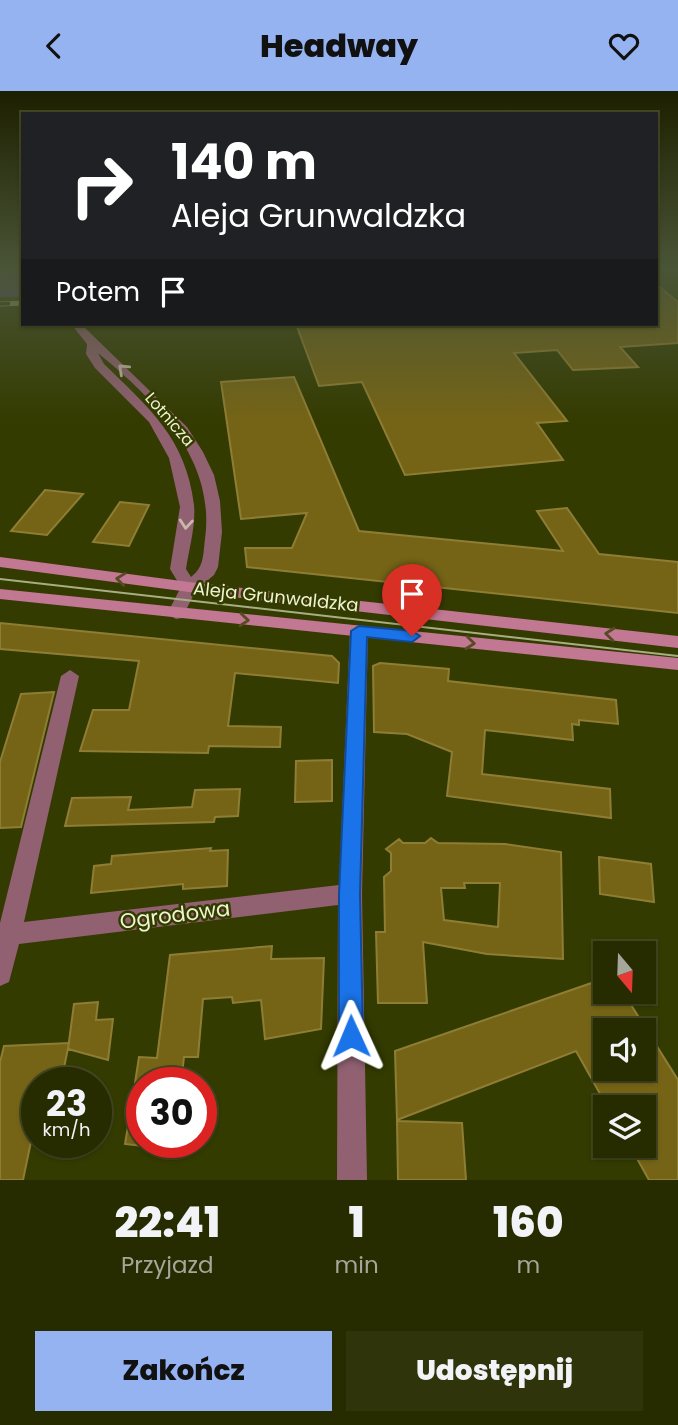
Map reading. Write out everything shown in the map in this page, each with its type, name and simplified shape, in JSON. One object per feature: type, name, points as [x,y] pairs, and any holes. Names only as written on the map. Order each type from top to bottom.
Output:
[{"type":"main road","name":"Aleja Grunwaldzka","points":[[0,562],[189,587],[678,642]]},
{"type":"main road","name":"Aleja Grunwaldzka","points":[[0,594],[678,664]]},
{"type":"street","name":"Lotnicza","points":[[78,326],[92,345],[105,353],[151,396],[193,443],[211,483],[216,524],[208,572],[189,587],[176,614]]},
{"type":"street","name":"Lotnicza","points":[[92,345],[92,355],[154,420],[176,458],[187,507],[178,569],[189,587]]},
{"type":"street","points":[[352,1180],[350,894],[359,631]]},
{"type":"street","points":[[0,974],[5,936],[70,676]]},
{"type":"street","name":"Ogrodowa","points":[[5,936],[350,894]]},
{"type":"building","points":[[658,320],[678,320],[678,343],[620,347],[638,367],[573,370],[557,350],[514,353],[567,421],[537,423],[563,460],[405,475],[362,382],[319,386],[297,326],[658,326]]},
{"type":"building","points":[[294,377],[359,531],[563,551],[537,511],[567,508],[599,554],[678,562],[678,613],[247,567],[245,548],[292,548],[307,513],[241,519],[221,382]]},
{"type":"building","points":[[45,490],[83,494],[47,535],[11,531]]},
{"type":"building","points":[[120,502],[149,505],[129,546],[93,542]]},
{"type":"building","points":[[0,623],[332,656],[339,663],[338,683],[235,673],[228,726],[281,727],[280,747],[209,746],[208,753],[80,751],[93,710],[129,710],[139,661],[0,649]]},
{"type":"building","points":[[380,663],[449,669],[448,681],[616,700],[618,724],[579,720],[579,725],[572,724],[573,740],[485,730],[482,774],[610,789],[611,818],[447,796],[452,752],[407,734],[374,732],[373,666]]},
{"type":"building","points":[[54,692],[21,827],[0,828],[0,762],[21,694]]},
{"type":"building","points":[[332,760],[332,801],[295,802],[296,761]]},
{"type":"building","points":[[240,789],[238,816],[215,817],[214,822],[65,826],[72,798],[131,797],[128,810],[192,807],[195,790]]},
{"type":"building","points":[[431,838],[438,843],[505,844],[561,852],[563,959],[487,954],[423,942],[427,1003],[378,1003],[376,932],[385,932],[384,877],[391,871],[391,853],[386,849],[399,839],[403,843],[425,843]],"holes":[[[464,883],[500,883],[498,927],[444,920],[441,888],[465,888]]]},
{"type":"building","points":[[211,848],[210,851],[228,850],[227,886],[183,889],[183,884],[91,893],[94,866],[111,864],[112,856]]},
{"type":"building","points":[[599,857],[651,864],[654,902],[600,894]]},
{"type":"building","points":[[272,946],[271,959],[324,958],[321,1029],[265,1039],[261,1000],[233,1003],[232,997],[203,999],[198,1057],[184,1057],[183,1067],[137,1067],[139,1057],[157,1058],[170,955]]},
{"type":"building","points":[[593,982],[593,1005],[631,1005],[639,1018],[593,1018],[593,1081],[656,1081],[656,1045],[678,1080],[678,1180],[649,1180],[637,1158],[656,1158],[656,1095],[601,1095],[576,1051],[397,1120],[395,1051]]},
{"type":"building","points":[[98,1002],[96,1020],[113,1019],[108,1060],[68,1049],[74,1004]]},
{"type":"building","points":[[69,1043],[64,1067],[21,1067],[21,1158],[28,1158],[23,1180],[0,1180],[0,1062],[4,1046]]},
{"type":"building","points":[[397,1121],[462,1123],[466,1180],[398,1180]]},
{"type":"tram line","points":[[0,579],[678,656]]},
{"type":"route","points":[[351,1036],[350,894],[359,631],[412,636]]}]
